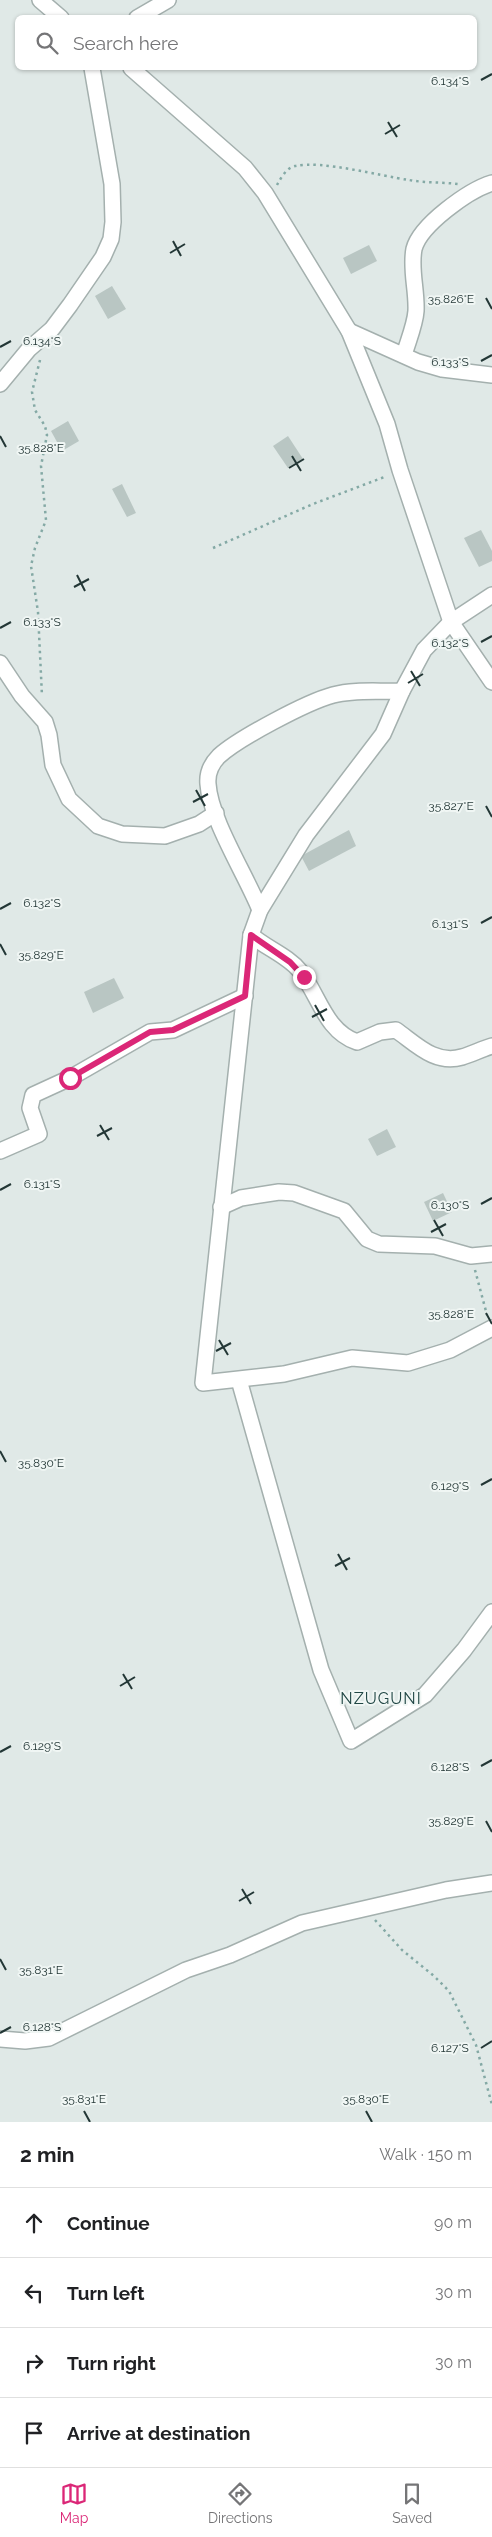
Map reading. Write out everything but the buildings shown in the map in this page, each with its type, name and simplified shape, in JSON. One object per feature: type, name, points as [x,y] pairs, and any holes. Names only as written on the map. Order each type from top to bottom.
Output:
[{"type":"street","points":[[40,0],[58,15]]},
{"type":"street","points":[[142,15],[168,0]]},
{"type":"street","points":[[0,384],[29,349],[52,329],[103,257],[111,239],[113,222],[112,184],[92,70]]},
{"type":"street","points":[[133,70],[245,168],[271,203],[348,331],[387,424],[400,470],[451,622],[492,682]]},
{"type":"street","points":[[404,355],[416,309],[413,261],[418,238],[445,212],[476,190],[492,183]]},
{"type":"street","points":[[348,331],[442,369],[492,375]]},
{"type":"street","points":[[492,595],[451,622],[424,650],[402,691],[383,734],[306,835],[260,910],[251,935],[220,1207],[203,1383],[302,1371],[352,1358],[408,1363],[450,1350],[492,1328]]},
{"type":"street","points":[[0,663],[22,696],[45,722],[50,735],[53,765],[61,786],[69,799],[98,826],[122,834],[165,836],[199,824],[216,813]]},
{"type":"street","points":[[260,910],[216,813],[208,784],[209,770],[220,756],[286,716],[332,695],[352,692],[402,691]]},
{"type":"street","points":[[251,935],[300,971],[325,1013],[345,1038],[357,1042],[380,1032],[396,1030],[434,1057],[442,1058],[460,1058],[492,1046]]},
{"type":"street","points":[[0,1151],[40,1134],[30,1108],[34,1095],[70,1078],[150,1032],[173,1030],[245,996]]},
{"type":"street","points":[[220,1207],[241,1198],[279,1192],[294,1194],[344,1211],[367,1238],[379,1244],[435,1246],[472,1256],[492,1254]]},
{"type":"street","points":[[239,1380],[321,1670],[350,1741],[425,1695],[464,1650],[492,1612]]},
{"type":"street","points":[[0,2039],[25,2041],[49,2038],[186,1970],[230,1955],[302,1923],[446,1890],[492,1882]]},
{"type":"path","points":[[271,203],[284,173],[293,166],[329,167],[410,180],[447,182],[476,190]]},
{"type":"path","points":[[43,356],[36,370],[32,392],[36,410],[45,426],[47,435],[41,466],[46,520],[35,548],[32,566],[38,612],[39,674],[45,722]]},
{"type":"path","points":[[213,548],[400,470]]},
{"type":"path","points":[[472,1256],[492,1328]]},
{"type":"path","points":[[364,1908],[402,1950],[449,1991],[476,2045],[492,2105]]},
{"type":"district","name":"NZUGUNI","points":[[381,1698]]},
{"type":"route","points":[[70,1078],[150,1032],[173,1030],[245,996],[251,935],[266,948],[290,962],[304,977]]}]
